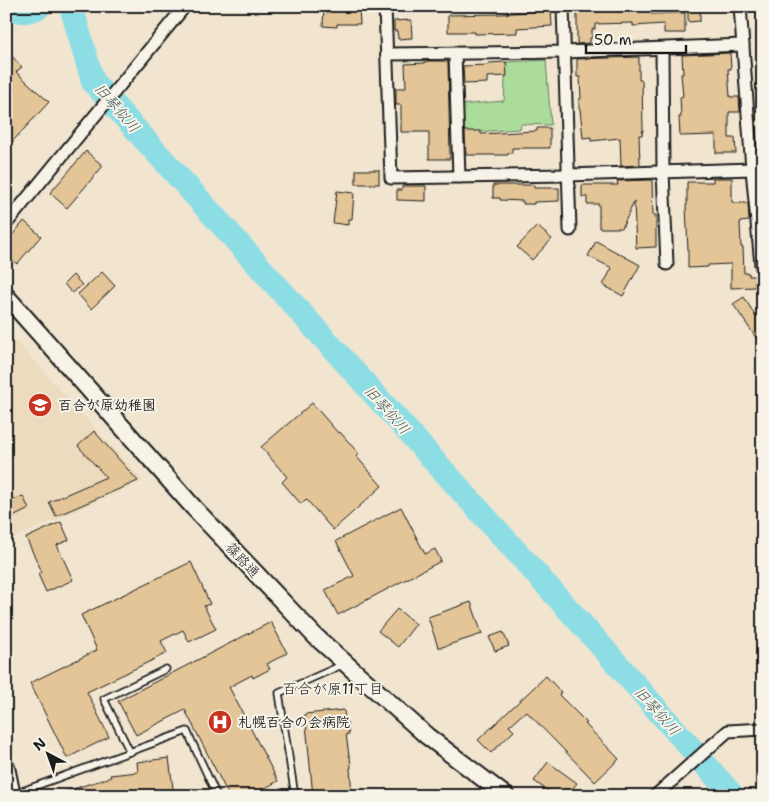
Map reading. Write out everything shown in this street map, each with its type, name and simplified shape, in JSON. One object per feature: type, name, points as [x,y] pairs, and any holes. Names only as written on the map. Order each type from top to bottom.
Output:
[{"type":"street","points":[[6,224],[185,6]]},
{"type":"street","points":[[385,6],[391,178],[752,169]]},
{"type":"street","points":[[563,6],[570,230]]},
{"type":"street","points":[[740,6],[752,169],[762,266]]},
{"type":"street","points":[[386,54],[564,52],[743,45]]},
{"type":"street","points":[[662,48],[663,172],[667,264]]},
{"type":"street","points":[[454,53],[459,177]]},
{"type":"street","name":"篠路通","points":[[6,296],[194,508],[315,636],[427,736],[506,796]]},
{"type":"street","points":[[655,796],[728,731],[763,729]]},
{"type":"street","points":[[6,767],[12,795]]},
{"type":"lane","points":[[295,796],[279,693],[345,664]]},
{"type":"lane","points":[[130,752],[104,699],[166,669]]},
{"type":"lane","points":[[12,795],[187,731],[217,796]]},
{"type":"shaded area","name":"百合が原幼稚園","points":[[6,330],[143,481],[7,541],[6,531]]},
{"type":"green space","points":[[546,60],[551,125],[521,124],[520,129],[461,133],[460,105],[504,101],[506,62]]},
{"type":"building","points":[[324,6],[359,8],[360,24],[337,24],[337,27],[323,26]]},
{"type":"building","points":[[688,6],[700,6],[700,21],[688,22]]},
{"type":"building","points":[[629,7],[629,10],[651,9],[651,14],[685,13],[685,33],[664,33],[664,24],[633,26],[633,23],[595,24],[595,29],[592,29],[590,43],[577,44],[577,10],[604,10],[604,8]]},
{"type":"building","points":[[551,10],[552,26],[517,28],[517,33],[475,34],[475,32],[448,32],[448,15],[501,14]]},
{"type":"building","points":[[411,20],[412,38],[398,39],[397,31],[394,31],[394,21]]},
{"type":"building","points":[[6,50],[22,67],[16,72],[49,102],[12,142],[6,137],[6,97],[14,88],[6,81]]},
{"type":"building","points":[[730,53],[731,69],[728,69],[730,97],[739,97],[740,112],[729,112],[729,138],[735,138],[736,153],[716,153],[716,135],[680,136],[680,97],[683,96],[682,55]]},
{"type":"building","points":[[639,57],[639,80],[642,80],[643,129],[642,135],[639,135],[640,165],[621,166],[620,138],[591,141],[591,137],[583,138],[579,109],[579,99],[581,99],[580,77],[577,77],[577,59]]},
{"type":"building","points":[[425,61],[448,61],[450,159],[429,159],[429,132],[401,132],[401,105],[396,105],[396,88],[406,88],[405,64],[425,63]]},
{"type":"building","points":[[506,62],[507,76],[487,77],[487,83],[464,84],[463,66]]},
{"type":"building","points":[[537,128],[550,128],[550,148],[512,148],[512,153],[508,153],[508,155],[466,155],[465,131],[481,131],[481,134],[537,131]]},
{"type":"building","points":[[86,151],[103,166],[67,208],[50,193]]},
{"type":"building","points":[[356,170],[379,170],[379,184],[356,184]]},
{"type":"building","points":[[713,178],[732,178],[732,202],[748,203],[749,221],[740,222],[741,247],[743,247],[744,273],[749,273],[749,276],[755,276],[755,287],[731,288],[731,264],[688,268],[687,182],[713,182]]},
{"type":"building","points":[[652,180],[653,215],[656,215],[656,247],[636,248],[634,202],[622,228],[599,228],[599,204],[587,204],[587,197],[582,197],[582,185],[618,185],[617,181]]},
{"type":"building","points":[[493,185],[534,185],[534,188],[559,188],[559,201],[523,204],[523,201],[500,200],[500,198],[493,198]]},
{"type":"building","points":[[402,186],[426,186],[426,201],[397,200],[397,190],[402,190]]},
{"type":"building","points":[[337,191],[354,193],[352,219],[348,219],[348,225],[333,223]]},
{"type":"building","points":[[24,221],[41,236],[17,264],[6,255],[6,243]]},
{"type":"building","points":[[537,226],[552,239],[532,260],[517,247]]},
{"type":"building","points":[[596,241],[640,265],[623,296],[603,285],[612,268],[588,256]]},
{"type":"building","points":[[102,272],[115,286],[91,309],[78,294]]},
{"type":"building","points":[[73,275],[82,285],[72,293],[64,284]]},
{"type":"building","points":[[744,297],[756,317],[763,312],[763,348],[733,304]]},
{"type":"building","points":[[312,403],[359,454],[356,456],[382,486],[333,530],[306,499],[301,504],[282,482],[287,477],[261,447]]},
{"type":"building","points":[[94,431],[138,481],[56,516],[49,502],[106,477],[78,446]]},
{"type":"building","points":[[23,496],[29,509],[11,518],[6,503]]},
{"type":"building","points":[[401,507],[425,554],[435,549],[441,561],[338,615],[325,590],[354,576],[336,541]]},
{"type":"building","points":[[61,522],[69,540],[57,545],[73,580],[46,592],[38,574],[42,572],[26,538]]},
{"type":"building","points":[[191,562],[210,604],[204,606],[216,629],[189,642],[183,630],[161,641],[167,653],[87,692],[109,737],[67,758],[30,683],[97,650],[81,615]]},
{"type":"building","points":[[471,602],[482,634],[438,647],[428,617]]},
{"type":"building","points":[[397,609],[416,624],[398,647],[378,631]]},
{"type":"building","points":[[271,622],[287,653],[267,664],[270,669],[253,678],[252,675],[229,687],[278,781],[251,796],[229,796],[185,710],[136,735],[118,701]]},
{"type":"building","points":[[503,632],[509,646],[495,651],[489,637]]},
{"type":"building","points":[[546,676],[561,692],[559,695],[619,759],[595,782],[526,711],[509,726],[514,731],[491,753],[478,740]]},
{"type":"building","points":[[344,710],[349,734],[346,734],[350,756],[352,796],[313,796],[305,714]]},
{"type":"building","points":[[169,758],[174,796],[60,796],[60,793],[111,777],[110,775],[138,772],[137,762]]},
{"type":"building","points":[[548,762],[577,783],[567,796],[555,796],[534,781]]},
{"type":"waterway","name":"旧琴似川","points":[[11,6],[21,11],[28,11],[39,7]]},
{"type":"waterway","name":"旧琴似川","points":[[71,6],[93,82],[595,639],[733,796]]},
{"type":"place","name":"百合が原幼稚園","points":[[40,405]]},
{"type":"place","name":"札幌百合の会病院","points":[[220,722]]},
{"type":"district","name":"百合が原11丁目","points":[[333,689]]}]
